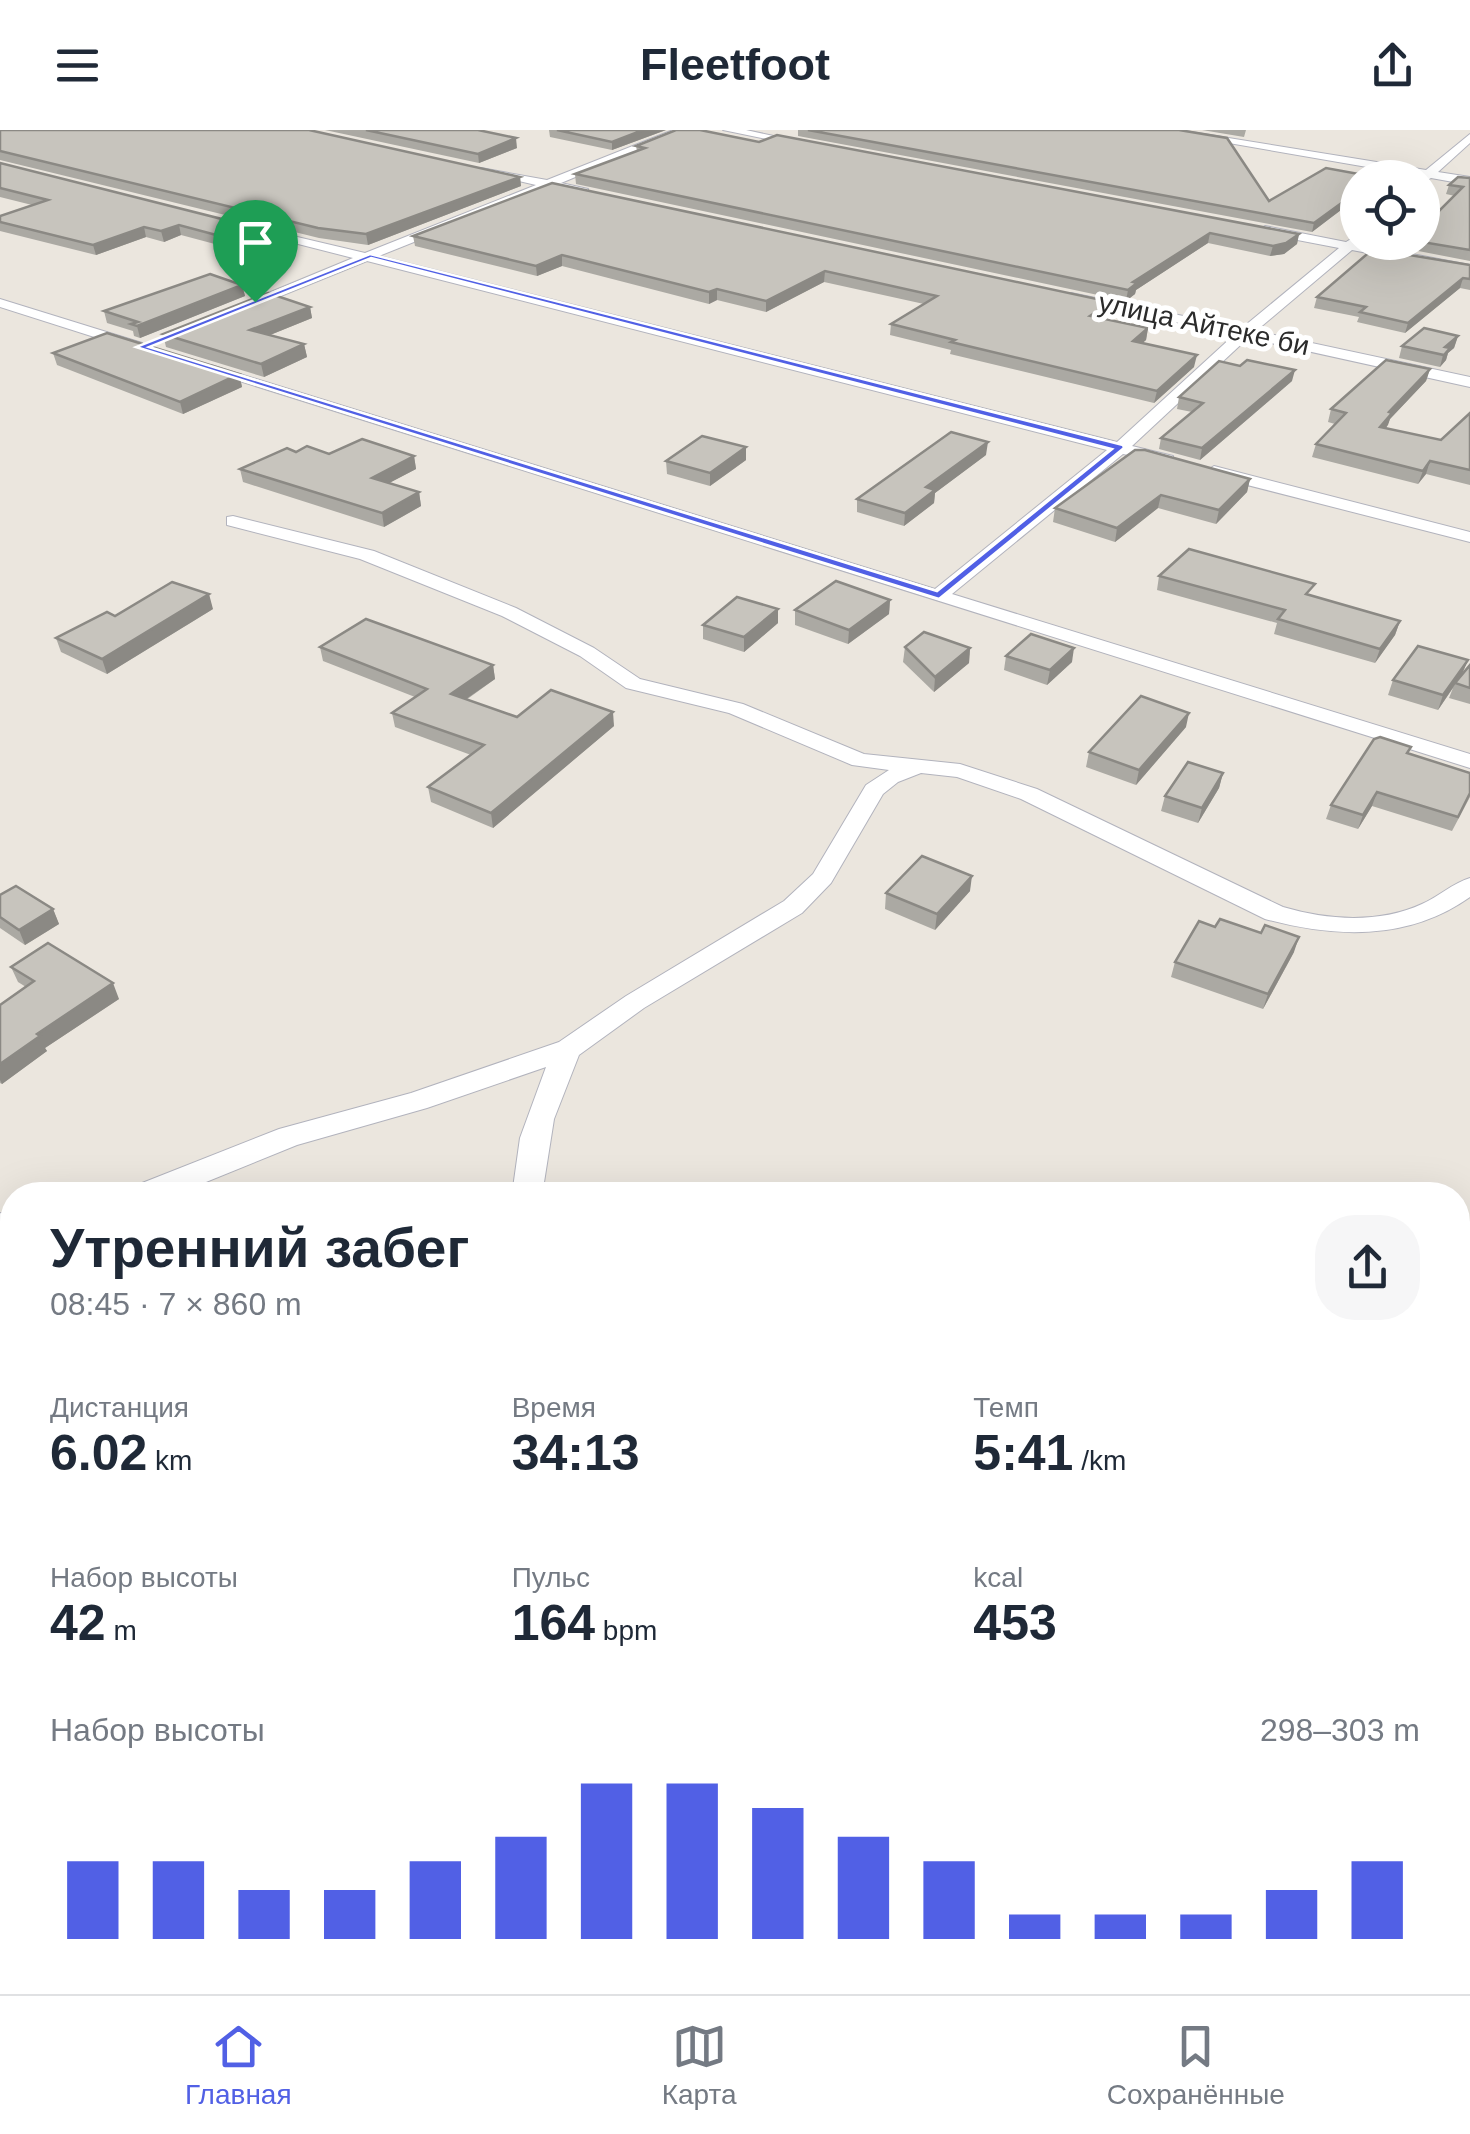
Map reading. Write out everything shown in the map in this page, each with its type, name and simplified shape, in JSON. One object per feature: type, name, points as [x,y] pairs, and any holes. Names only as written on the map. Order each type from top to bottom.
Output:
[{"type":"street","points":[[229,312],[684,130]]},
{"type":"street","points":[[728,130],[820,147]]},
{"type":"street","points":[[1159,130],[1340,162]]},
{"type":"street","points":[[1440,164],[1470,137]]},
{"type":"street","points":[[474,168],[594,194]]},
{"type":"street","points":[[1440,178],[1470,181]]},
{"type":"street","points":[[249,228],[1470,537]]},
{"type":"street","points":[[1260,229],[1340,241]]},
{"type":"street","points":[[939,595],[1120,448],[1246,333],[1340,255]]},
{"type":"street","points":[[1430,260],[1470,269]]},
{"type":"street","name":"улица Айтеке би","points":[[1051,291],[1470,382]]},
{"type":"street","points":[[0,303],[153,347]]},
{"type":"street","points":[[196,364],[1470,761]]},
{"type":"street","points":[[234,521],[367,555],[509,612],[587,652],[633,684],[736,708],[860,760],[960,771],[1029,794],[1274,913],[1301,922],[1334,925],[1421,916],[1470,886]]},
{"type":"street","points":[[860,760],[874,790]]},
{"type":"street","points":[[176,1182],[290,1137],[417,1102],[570,1049],[636,1002],[794,907],[822,878],[874,790],[903,770],[922,767]]},
{"type":"street","points":[[530,1182],[538,1126],[555,1074],[570,1049]]},
{"type":"building","points":[[0,130],[309,130],[520,177],[366,234],[318,228],[0,151]]},
{"type":"building","points":[[366,130],[478,130],[516,138],[478,154]]},
{"type":"building","points":[[557,130],[643,130],[612,142]]},
{"type":"building","points":[[676,130],[700,130],[759,142],[777,135],[1299,234],[1273,246],[1210,233],[1133,282],[1137,283],[1128,290],[575,174],[645,148],[636,146]]},
{"type":"building","points":[[808,130],[1179,130],[1227,138],[1269,201],[1326,168],[1340,171],[1340,204],[1314,223]]},
{"type":"building","points":[[0,163],[293,237],[265,248],[179,225],[161,231],[144,227],[93,245],[0,222],[0,216],[48,200],[0,188]]},
{"type":"building","points":[[1458,177],[1470,178],[1470,250],[1440,245],[1440,210],[1463,187],[1449,185]]},
{"type":"building","points":[[552,183],[1111,302],[1090,316],[1148,328],[1133,341],[1197,355],[1157,391],[891,324],[937,296],[825,271],[766,301],[717,289],[709,292],[562,255],[536,266],[413,236]]},
{"type":"building","points":[[1360,260],[1440,260],[1470,265],[1470,279],[1463,278],[1408,323],[1360,312],[1366,307],[1317,297]]},
{"type":"building","points":[[210,274],[242,285],[137,326],[131,324],[138,322],[104,311]]},
{"type":"building","points":[[268,293],[310,307],[250,330],[304,344],[261,364],[163,334]]},
{"type":"building","points":[[1424,328],[1458,336],[1445,347],[1450,348],[1444,355],[1402,346]]},
{"type":"building","points":[[107,333],[239,374],[180,402],[53,353]]},
{"type":"building","points":[[1247,360],[1295,370],[1202,448],[1161,438],[1203,403],[1179,397],[1219,361],[1240,366]]},
{"type":"building","points":[[1386,360],[1430,369],[1380,427],[1441,440],[1470,413],[1470,470],[1430,461],[1423,471],[1316,444],[1346,413],[1331,409]]},
{"type":"building","points":[[951,432],[988,442],[926,487],[935,490],[905,513],[857,499]]},
{"type":"building","points":[[702,436],[746,447],[710,473],[666,461]]},
{"type":"building","points":[[362,439],[414,456],[372,478],[419,492],[382,513],[240,469],[287,448],[296,452],[307,446],[329,454]]},
{"type":"building","points":[[1135,450],[1250,479],[1219,510],[1161,495],[1117,528],[1055,508]]},
{"type":"building","points":[[1189,549],[1315,584],[1306,594],[1400,621],[1380,649],[1278,619],[1285,610],[1159,576]]},
{"type":"building","points":[[836,581],[890,600],[849,630],[795,610]]},
{"type":"building","points":[[172,582],[209,594],[102,659],[56,638],[107,612],[115,616]]},
{"type":"building","points":[[737,597],[778,609],[744,637],[703,625]]},
{"type":"building","points":[[366,619],[493,665],[451,694],[517,717],[551,690],[613,712],[491,813],[428,787],[484,745],[392,713],[427,689],[320,647]]},
{"type":"building","points":[[924,632],[970,648],[935,677],[905,647]]},
{"type":"building","points":[[1031,634],[1074,648],[1050,670],[1006,656]]},
{"type":"building","points":[[1418,646],[1468,660],[1443,695],[1393,680]]},
{"type":"building","points":[[1470,665],[1470,688],[1455,683]]},
{"type":"building","points":[[1141,696],[1189,713],[1139,770],[1089,752]]},
{"type":"building","points":[[1380,737],[1411,747],[1407,753],[1470,773],[1470,793],[1458,817],[1377,792],[1363,815],[1331,805],[1374,739]]},
{"type":"building","points":[[1188,762],[1223,773],[1202,808],[1165,796]]},
{"type":"building","points":[[922,856],[972,876],[937,914],[886,893]]},
{"type":"building","points":[[16,886],[53,909],[19,930],[0,917],[0,895]]},
{"type":"building","points":[[1220,919],[1261,933],[1265,925],[1299,937],[1268,994],[1175,962],[1199,921],[1215,927]]},
{"type":"building","points":[[48,943],[113,983],[0,1064],[0,1005],[34,981],[11,967]]},
{"type":"route","points":[[370,256],[1120,448],[939,595],[141,347],[255,302],[370,256]]}]
